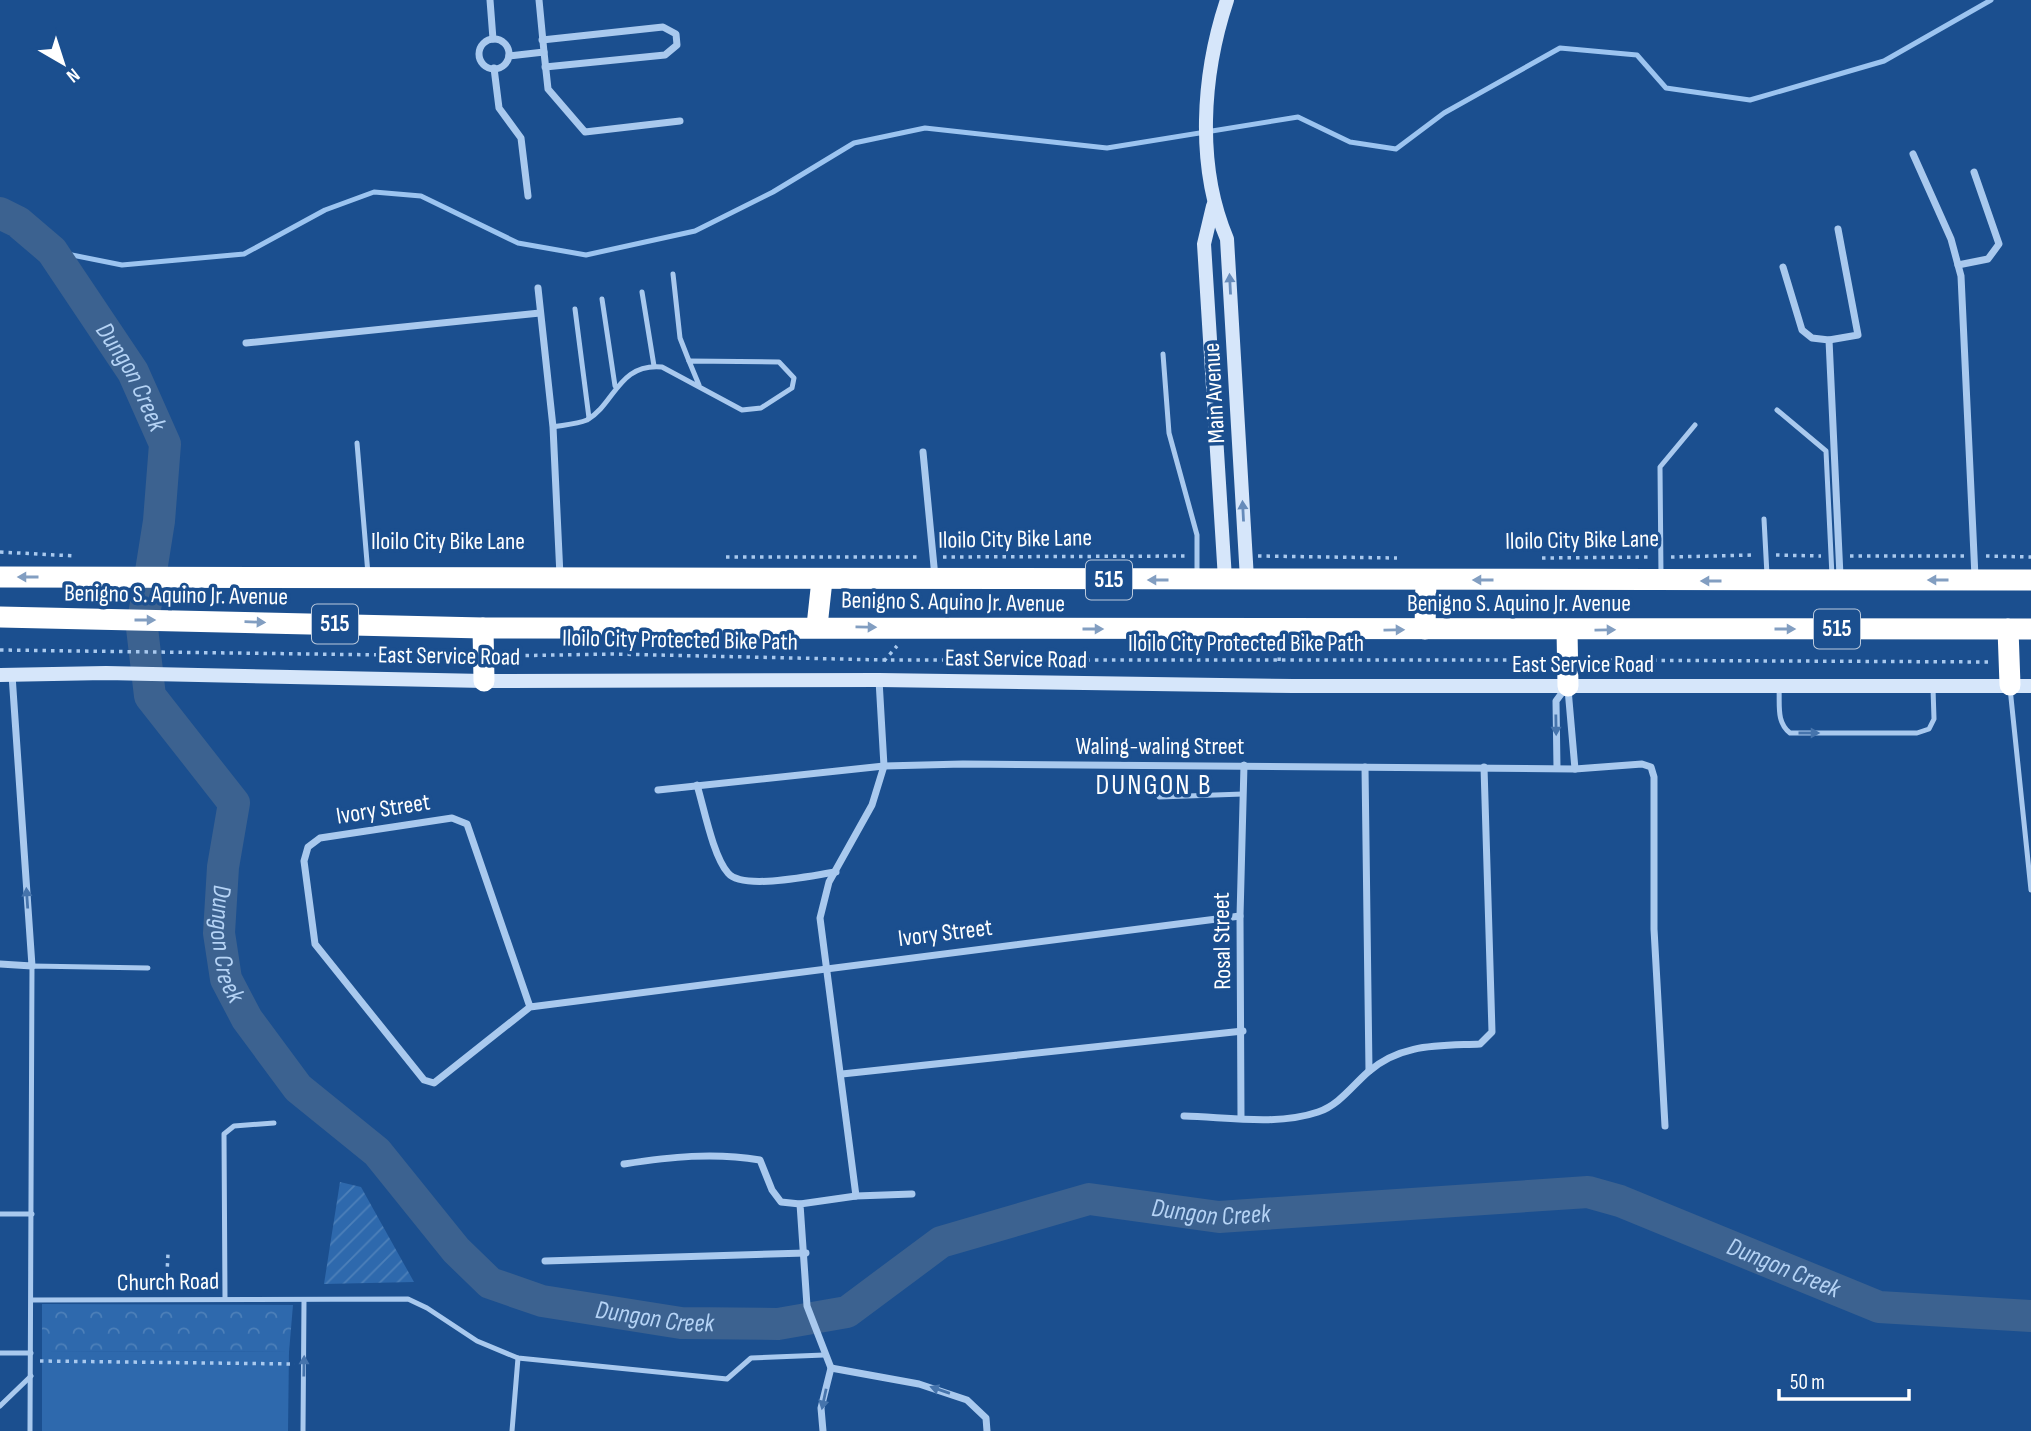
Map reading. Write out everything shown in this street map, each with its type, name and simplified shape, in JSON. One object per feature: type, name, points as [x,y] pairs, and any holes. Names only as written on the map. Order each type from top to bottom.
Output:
[{"type":"highway","name":"Benigno S. Aquino Jr. Avenue","points":[[0,577],[2031,580]]},
{"type":"highway","points":[[817,626],[822,580]]},
{"type":"highway","points":[[1425,629],[1426,580]]},
{"type":"highway","name":"Benigno S. Aquino Jr. Avenue","points":[[0,617],[483,628],[817,626],[1567,630],[2031,629]]},
{"type":"highway","points":[[483,628],[484,681]]},
{"type":"highway","points":[[2008,629],[2008,663],[2021,685]]},
{"type":"highway","points":[[1567,630],[1568,685]]},
{"type":"street","points":[[490,0],[493,39]]},
{"type":"street","points":[[539,0],[548,89],[585,132],[680,121]]},
{"type":"street","name":"Main Avenue","points":[[1227,0],[1211,56],[1208,92],[1209,171],[1213,206],[1227,239],[1247,579]]},
{"type":"street","points":[[542,40],[663,27],[676,34],[677,45],[672,52],[665,55],[545,67]]},
{"type":"street","points":[[493,39],[505,43],[509,56],[506,63],[494,68],[483,64],[479,57],[483,43],[493,39]]},
{"type":"street","points":[[509,56],[544,52]]},
{"type":"street","points":[[494,68],[499,108],[521,138],[527,196]]},
{"type":"street","points":[[1913,154],[1951,239],[1958,265],[1975,581]]},
{"type":"street","points":[[1958,265],[1988,259],[1999,244],[1974,172]]},
{"type":"street","name":"Main Avenue","points":[[1213,206],[1205,244],[1225,579]]},
{"type":"street","points":[[1783,267],[1802,330],[1812,338],[1829,340],[1858,335],[1838,229]]},
{"type":"street","points":[[538,288],[554,427],[560,576]]},
{"type":"street","points":[[246,343],[540,313]]},
{"type":"street","points":[[1829,340],[1836,579]]},
{"type":"street","points":[[923,452],[936,579]]},
{"type":"street","name":"East Service Road","points":[[6,675],[106,673],[484,681],[879,680],[1293,686],[1568,685],[1779,688],[2021,685]]},
{"type":"street","points":[[0,964],[32,966],[6,675]]},
{"type":"street","points":[[856,1196],[820,918],[829,882],[872,805],[884,766],[879,680]]},
{"type":"street","points":[[1557,768],[1556,701],[1568,685]]},
{"type":"street","points":[[1568,685],[1575,769]]},
{"type":"street","name":"Waling-waling Street","points":[[658,790],[884,766],[1244,765],[1575,769],[1642,764],[1651,767],[1654,777],[1654,929],[1665,1126]]},
{"type":"street","name":"Rosal Street","points":[[1241,1117],[1243,1031],[1240,916],[1244,765]]},
{"type":"street","points":[[1365,767],[1369,1071]]},
{"type":"street","points":[[1184,1116],[1295,1118],[1321,1112],[1347,1094],[1369,1071],[1397,1054],[1422,1045],[1480,1044],[1492,1032],[1483,767]]},
{"type":"street","points":[[697,785],[720,860],[728,874],[738,880],[763,881],[835,872]]},
{"type":"street","name":"Ivory Street","points":[[530,1007],[467,824],[452,818],[320,838],[308,847],[304,862],[315,944],[323,958],[424,1080],[434,1083],[530,1007],[1240,916]]},
{"type":"street","points":[[842,1074],[1243,1031]]},
{"type":"street","points":[[624,1164],[683,1156],[732,1155],[760,1160],[772,1190],[781,1202],[800,1205],[856,1196],[912,1194]]},
{"type":"street","points":[[800,1205],[806,1253],[807,1306],[819,1343],[831,1368],[821,1408],[823,1431]]},
{"type":"street","points":[[545,1261],[806,1253]]},
{"type":"street","points":[[831,1368],[919,1384],[967,1399],[986,1418],[988,1431]]},
{"type":"lane","points":[[673,274],[680,338],[699,385]]},
{"type":"lane","points":[[642,292],[654,366]]},
{"type":"lane","points":[[602,299],[615,387]]},
{"type":"lane","points":[[575,309],[589,418]]},
{"type":"lane","points":[[1163,354],[1169,433],[1197,535],[1196,580]]},
{"type":"lane","points":[[554,427],[589,418],[628,376],[654,366],[699,385],[742,410],[761,408],[792,388],[794,378],[779,362],[688,361]]},
{"type":"lane","points":[[1777,410],[1826,451],[1835,556]]},
{"type":"lane","points":[[1661,581],[1660,467],[1695,425]]},
{"type":"lane","points":[[356,443],[368,577]]},
{"type":"lane","points":[[1764,519],[1767,581]]},
{"type":"lane","points":[[1779,688],[1780,718],[1783,727],[1790,733],[1917,733],[1928,729],[1934,719],[1933,685]]},
{"type":"lane","points":[[2021,685],[2031,890]]},
{"type":"lane","points":[[1159,797],[1243,794]]},
{"type":"lane","points":[[30,1431],[32,966],[148,968]]},
{"type":"lane","points":[[225,1298],[224,1133],[234,1126],[274,1123]]},
{"type":"lane","points":[[0,1214],[32,1214]]},
{"type":"lane","name":"Church Road","points":[[32,1300],[408,1299],[428,1308],[477,1341],[518,1358],[727,1379],[751,1358],[824,1355]]},
{"type":"lane","points":[[303,1431],[304,1301]]},
{"type":"lane","points":[[0,1353],[31,1353]]},
{"type":"lane","points":[[512,1431],[518,1358]]},
{"type":"lane","points":[[0,1406],[31,1376]]},
{"type":"path","points":[[0,552],[81,557]]},
{"type":"path","name":"Iloilo City Bike Lane","points":[[1529,559],[1766,554],[2031,557]]},
{"type":"path","name":"Iloilo City Bike Lane","points":[[722,558],[790,555],[934,558],[1197,557]]},
{"type":"path","points":[[1246,556],[1409,559]]},
{"type":"path","name":"Iloilo City Protected Bike Path","points":[[0,650],[484,656],[613,654],[897,660],[2008,663]]},
{"type":"path","points":[[165,1298],[168,1254]]},
{"type":"path","points":[[31,1361],[304,1364]]},
{"type":"green space","points":[[340,1182],[361,1187],[414,1282],[324,1284]]},
{"type":"green space","points":[[42,1304],[293,1305],[289,1352],[42,1351]]},
{"type":"green space","points":[[42,1351],[289,1352],[288,1431],[42,1431]]},
{"type":"waterway","points":[[52,251],[122,265],[244,254],[325,210],[374,192],[421,196],[518,243],[586,255],[695,231],[773,192],[854,143],[925,128],[1107,148],[1298,117],[1350,142],[1396,149],[1444,113],[1560,48],[1637,55],[1666,88],[1750,100],[1884,61],[1991,0]]},
{"type":"waterway","name":"Dungon Creek","points":[[0,213],[18,222],[52,251],[133,372],[165,444],[159,521],[142,628],[150,696],[234,803],[223,867],[219,933],[226,979],[247,1019],[298,1088],[377,1152],[456,1250],[490,1283],[542,1301],[681,1323],[778,1324],[847,1312],[941,1242],[1089,1199],[1219,1217],[1588,1192],[1620,1201],[1879,1307],[2031,1316]]},
{"type":"district","name":"DUNGON B","points":[[1154,785]]}]
